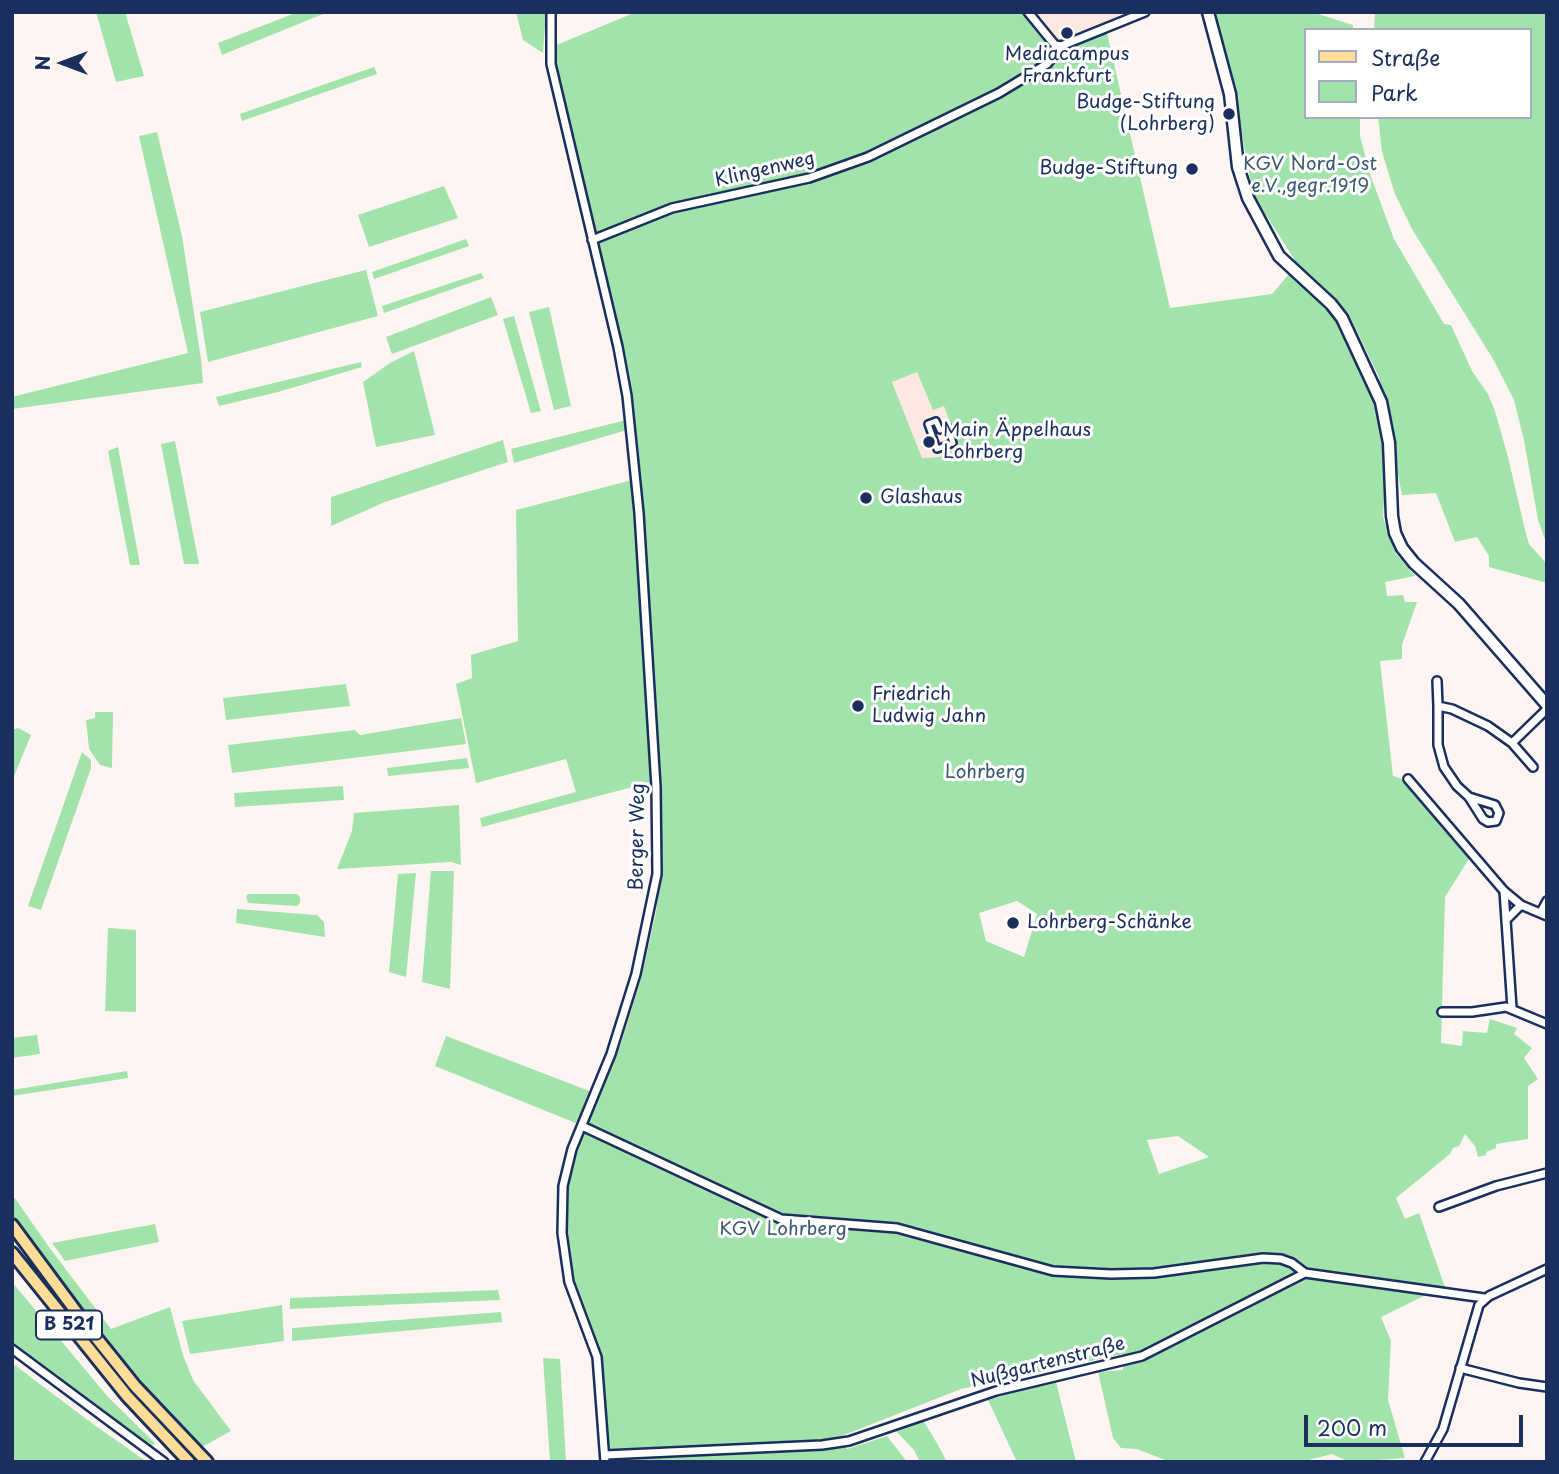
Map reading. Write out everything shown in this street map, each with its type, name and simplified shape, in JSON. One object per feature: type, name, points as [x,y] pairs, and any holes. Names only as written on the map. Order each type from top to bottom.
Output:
[{"type":"main road","points":[[1208,12],[1230,94],[1238,167],[1248,198],[1279,256],[1342,318],[1381,402],[1390,443],[1392,516],[1395,533],[1402,548],[1414,563],[1459,604],[1546,704]]},
{"type":"main road","name":"B 521","points":[[12,1225],[135,1386],[207,1462]]},
{"type":"main road","name":"B 521","points":[[12,1253],[127,1396],[189,1462]]},
{"type":"street","points":[[551,12],[551,64],[592,240]]},
{"type":"street","points":[[1028,12],[1055,45],[1061,46]]},
{"type":"street","name":"Klingenweg","points":[[592,240],[672,208],[809,178],[868,157],[999,93],[1047,64],[1061,46],[1145,12]]},
{"type":"street","name":"Berger Weg","points":[[592,240],[628,396],[646,624],[657,850],[657,874],[636,974],[611,1054],[572,1149],[563,1186],[562,1233],[569,1282],[597,1357],[605,1459]]},
{"type":"street","points":[[936,421],[940,430],[947,428],[953,443],[937,449],[928,424],[936,421]]},
{"type":"street","points":[[1437,681],[1438,746],[1441,760],[1457,786],[1469,797]]},
{"type":"street","points":[[1512,743],[1546,704]]},
{"type":"street","points":[[1437,706],[1451,709],[1488,726],[1512,743],[1533,767]]},
{"type":"street","points":[[1408,779],[1504,891],[1521,905],[1544,914],[1547,901]]},
{"type":"street","points":[[1504,891],[1512,1008]]},
{"type":"street","points":[[1506,920],[1521,905]]},
{"type":"street","points":[[1442,1013],[1512,1008],[1547,1024]]},
{"type":"street","points":[[582,1126],[781,1219],[897,1228],[1053,1271],[1154,1273],[1251,1259],[1280,1259],[1292,1263],[1305,1273],[1484,1298],[1547,1269]]},
{"type":"street","points":[[1439,1206],[1496,1186],[1547,1173]]},
{"type":"street","name":"Nußgartenstraße","points":[[605,1459],[822,1446],[849,1441],[996,1391],[1142,1356],[1305,1273]]},
{"type":"street","points":[[1425,1462],[1445,1425],[1476,1311],[1484,1298]]},
{"type":"street","points":[[12,1349],[164,1462]]},
{"type":"street","points":[[1460,1368],[1547,1387]]},
{"type":"shaded area","name":"Mediacampus Frankfurt","points":[[1034,12],[1133,12],[1066,41],[1058,41]]},
{"type":"shaded area","points":[[918,371],[933,409],[944,405],[959,447],[939,457],[922,458],[892,382]]},
{"type":"green space","points":[[96,12],[125,12],[144,76],[116,82]]},
{"type":"green space","points":[[298,12],[328,12],[222,55],[218,43]]},
{"type":"green space","points":[[516,12],[546,12],[543,53],[523,40]]},
{"type":"green space","name":"KGV Lohrberg","points":[[636,12],[1024,12],[1055,51],[1107,33],[1170,308],[1272,294],[1289,274],[1334,315],[1370,383],[1383,424],[1386,466],[1383,517],[1396,554],[1415,576],[1385,582],[1387,596],[1403,595],[1405,602],[1417,602],[1402,645],[1402,659],[1380,661],[1393,776],[1405,780],[1472,854],[1445,897],[1441,1043],[1462,1046],[1463,1031],[1487,1033],[1490,1019],[1517,1028],[1514,1034],[1532,1048],[1524,1058],[1538,1079],[1528,1086],[1528,1139],[1496,1144],[1496,1148],[1478,1157],[1475,1146],[1465,1134],[1459,1146],[1453,1148],[1450,1154],[1396,1198],[1405,1219],[1419,1213],[1446,1290],[1438,1289],[1381,1317],[1391,1341],[1388,1400],[1405,1458],[1349,1462],[1332,1454],[1301,1462],[1170,1462],[1137,1449],[1121,1448],[1113,1438],[1098,1372],[1123,1370],[1123,1354],[961,1389],[839,1437],[847,1449],[887,1436],[907,1462],[610,1462],[602,1357],[573,1278],[567,1233],[568,1187],[582,1136],[621,1044],[642,975],[656,912],[661,873],[659,772],[650,774],[651,782],[482,827],[480,818],[576,792],[566,759],[476,783],[456,684],[472,678],[471,655],[518,641],[516,510],[640,478],[632,395],[600,247],[554,65],[554,46]],"holes":[[[917,372],[933,410],[944,406],[959,447],[939,457],[922,458],[892,382]],[[1017,901],[1037,914],[1024,957],[986,941],[979,913]],[[1178,1136],[1209,1157],[1159,1174],[1147,1140]]]},
{"type":"green space","name":"KGV Nord-Ost e.V.,gegr.1919","points":[[1213,12],[1312,12],[1353,25],[1353,28],[1304,28],[1304,119],[1360,119],[1360,136],[1370,174],[1394,239],[1444,324],[1451,325],[1472,371],[1488,394],[1495,411],[1529,544],[1547,564],[1547,583],[1489,567],[1489,556],[1477,537],[1455,542],[1436,493],[1402,495],[1379,377],[1348,313],[1298,265],[1253,195],[1234,90]]},
{"type":"green space","points":[[1375,12],[1547,12],[1547,545],[1538,520],[1514,400],[1493,359],[1412,229],[1395,194],[1382,152],[1378,119],[1531,119],[1531,28],[1374,28]]},
{"type":"green space","points":[[374,67],[377,74],[242,121],[240,114]]},
{"type":"green space","points":[[157,132],[182,236],[203,383],[12,409],[12,397],[188,353],[139,136]]},
{"type":"green space","points":[[444,186],[458,218],[369,247],[358,215]]},
{"type":"green space","points":[[466,239],[469,246],[374,279],[372,272]]},
{"type":"green space","points":[[366,270],[378,316],[208,362],[200,312]]},
{"type":"green space","points":[[481,273],[484,278],[384,313],[382,306]]},
{"type":"green space","points":[[491,297],[498,315],[392,354],[386,337]]},
{"type":"green space","points":[[549,307],[571,406],[554,410],[529,312]]},
{"type":"green space","points":[[514,316],[541,411],[531,413],[503,319]]},
{"type":"green space","points":[[414,351],[435,435],[376,447],[363,382],[390,363]]},
{"type":"green space","points":[[361,362],[362,367],[278,392],[219,406],[216,397]]},
{"type":"green space","points":[[626,420],[627,430],[514,463],[511,449]]},
{"type":"green space","points":[[503,440],[508,462],[385,502],[331,526],[331,497]]},
{"type":"green space","points":[[175,441],[199,564],[184,564],[161,444]]},
{"type":"green space","points":[[118,447],[140,565],[130,565],[108,451]]},
{"type":"green space","points":[[346,684],[350,706],[226,720],[223,698]]},
{"type":"green space","points":[[95,712],[113,712],[112,768],[100,765],[89,749],[86,720],[95,718]]},
{"type":"green space","points":[[461,718],[466,744],[232,773],[228,745],[355,730],[360,735]]},
{"type":"green space","points":[[18,728],[31,735],[12,781],[12,730]]},
{"type":"green space","points":[[82,752],[91,760],[91,768],[41,910],[28,906]]},
{"type":"green space","points":[[467,758],[469,768],[388,776],[387,768]]},
{"type":"green space","points":[[343,786],[344,800],[235,807],[234,793]]},
{"type":"green space","points":[[459,805],[461,865],[451,862],[337,869],[352,831],[354,813]]},
{"type":"green space","points":[[431,871],[454,871],[450,989],[422,982]]},
{"type":"green space","points":[[416,873],[406,977],[389,972],[398,874]]},
{"type":"green space","points":[[248,894],[297,894],[300,903],[297,906],[248,903]]},
{"type":"green space","points":[[237,909],[317,915],[324,922],[325,937],[236,923]]},
{"type":"green space","points":[[108,928],[136,930],[136,1012],[105,1011]]},
{"type":"green space","points":[[37,1035],[40,1054],[12,1058],[12,1038]]},
{"type":"green space","points":[[446,1036],[592,1092],[578,1124],[435,1066]]},
{"type":"green space","points":[[127,1071],[128,1078],[12,1096],[12,1090]]},
{"type":"green space","points":[[12,1194],[111,1329],[170,1307],[193,1380],[231,1431],[202,1447],[155,1398],[102,1334],[12,1214]]},
{"type":"green space","points":[[155,1224],[159,1242],[65,1261],[52,1243]]},
{"type":"green space","points":[[12,1282],[108,1397],[155,1443],[152,1446],[12,1342]]},
{"type":"green space","points":[[498,1290],[500,1300],[290,1309],[290,1298]]},
{"type":"green space","points":[[282,1305],[284,1341],[190,1354],[182,1321]]},
{"type":"green space","points":[[501,1312],[502,1322],[292,1341],[292,1328]]},
{"type":"green space","points":[[543,1358],[560,1359],[566,1462],[550,1462]]},
{"type":"green space","points":[[12,1363],[93,1424],[147,1462],[12,1462]]},
{"type":"green space","points":[[1056,1382],[1076,1462],[1017,1462],[988,1400]]},
{"type":"green space","points":[[923,1420],[947,1462],[920,1462],[914,1450],[894,1429]]},
{"type":"waterway","points":[[1053,61],[1065,49],[1106,33]]},
{"type":"waterway","points":[[945,124],[992,100]]},
{"type":"waterway","points":[[916,138],[941,127]]},
{"type":"waterway","points":[[902,144],[912,140]]},
{"type":"waterway","points":[[839,172],[852,166]]},
{"type":"place","name":"Mediacampus Frankfurt","points":[[1067,33]]},
{"type":"place","name":"Budge-Stiftung (Lohrberg)","points":[[1229,114]]},
{"type":"place","name":"Budge-Stiftung","points":[[1192,169]]},
{"type":"place","name":"Main Äppelhaus Lohrberg","points":[[929,442]]},
{"type":"place","name":"Glashaus","points":[[866,498]]},
{"type":"place","name":"Friedrich Ludwig Jahn","points":[[858,706]]},
{"type":"place","name":"Lohrberg-Schänke","points":[[1013,923]]},
{"type":"park label","name":"Lohrberg","points":[[985,773]]}]
